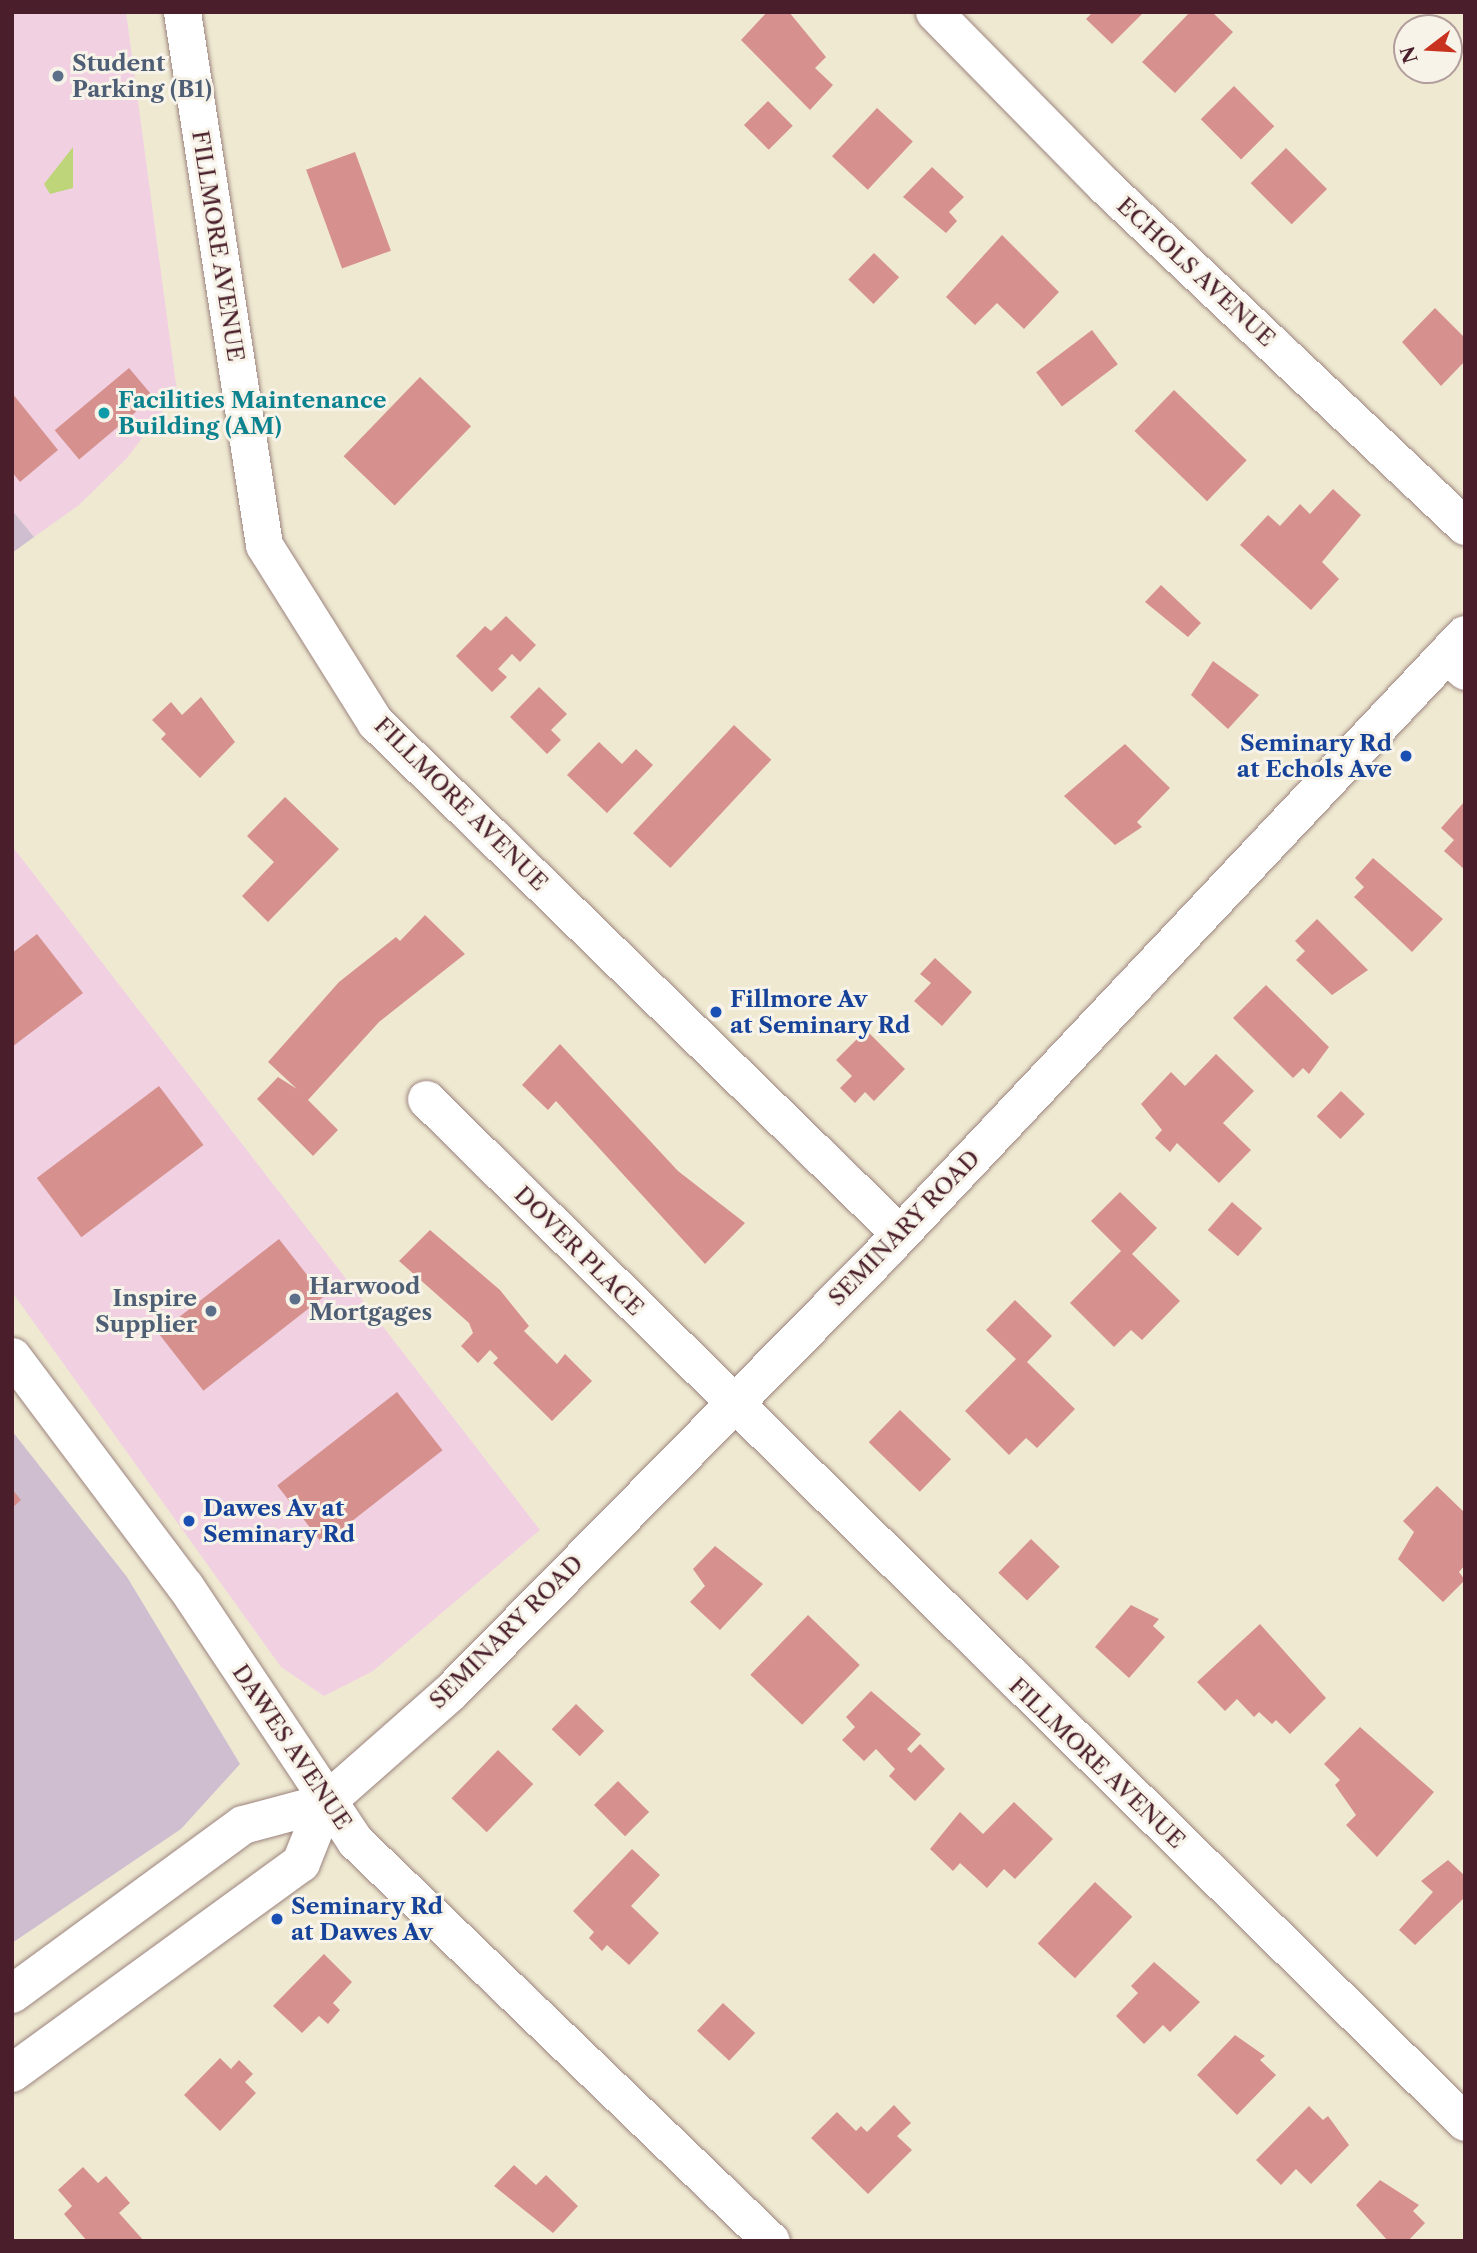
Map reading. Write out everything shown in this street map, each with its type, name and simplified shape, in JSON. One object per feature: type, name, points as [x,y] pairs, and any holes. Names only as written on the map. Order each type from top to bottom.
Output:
[{"type":"main road","name":"SEMINARY ROAD","points":[[12,1994],[243,1825],[325,1803],[451,1692],[731,1403],[900,1234],[1458,654]]},
{"type":"main road","name":"SEMINARY ROAD","points":[[12,2073],[301,1863],[325,1803]]},
{"type":"street","name":"FILLMORE AVENUE","points":[[182,12],[264,545],[376,722],[900,1234]]},
{"type":"street","name":"ECHOLS AVENUE","points":[[934,12],[1105,186],[1465,527]]},
{"type":"street","name":"DOVER PLACE","points":[[426,1099],[731,1403]]},
{"type":"street","name":"DAWES AVENUE","points":[[12,1356],[186,1586],[325,1803],[362,1847],[771,2241]]},
{"type":"street","name":"FILLMORE AVENUE","points":[[731,1403],[1465,2122]]},
{"type":"shaded area","points":[[12,12],[126,12],[177,392],[127,458],[79,505],[34,537],[12,510]]},
{"type":"shaded area","points":[[12,510],[34,537],[12,553]]},
{"type":"shaded area","points":[[12,846],[540,1530],[373,1671],[324,1696],[281,1667],[12,1292]]},
{"type":"shaded area","points":[[12,1431],[127,1577],[240,1764],[181,1829],[12,1943]]},
{"type":"green space","points":[[73,147],[73,188],[50,194],[44,184]]},
{"type":"building","points":[[767,12],[789,12],[826,57],[815,68],[833,85],[810,110],[741,40]]},
{"type":"building","points":[[1093,12],[1144,12],[1112,44],[1086,19]]},
{"type":"building","points":[[1190,12],[1212,12],[1233,32],[1175,93],[1142,62]]},
{"type":"building","points":[[1234,86],[1274,126],[1241,160],[1201,119]]},
{"type":"building","points":[[768,101],[793,126],[769,150],[744,125]]},
{"type":"building","points":[[877,108],[913,141],[868,190],[832,156]]},
{"type":"building","points":[[1286,148],[1327,189],[1292,224],[1251,183]]},
{"type":"building","points":[[355,152],[391,251],[342,268],[306,170]]},
{"type":"building","points":[[932,167],[964,197],[949,212],[957,221],[946,233],[903,197]]},
{"type":"building","points":[[1002,235],[1059,292],[1024,329],[997,303],[975,325],[946,297]]},
{"type":"building","points":[[874,253],[899,277],[873,304],[848,280]]},
{"type":"building","points":[[1435,308],[1465,338],[1465,361],[1441,386],[1402,342]]},
{"type":"building","points":[[1092,330],[1118,364],[1062,406],[1036,372]]},
{"type":"building","name":"Facilities Maintenance Building (AM)","points":[[129,368],[153,397],[79,459],[55,430]]},
{"type":"building","points":[[420,377],[471,426],[395,505],[344,456]]},
{"type":"building","points":[[1174,390],[1247,460],[1207,501],[1134,431]]},
{"type":"building","name":"Facilities Maintenance Building (AM)","points":[[12,393],[58,450],[20,482],[12,472]]},
{"type":"building","points":[[1333,489],[1361,515],[1322,562],[1339,579],[1311,610],[1240,545],[1268,515],[1280,526],[1300,504],[1310,514]]},
{"type":"building","points":[[1161,585],[1201,623],[1188,637],[1145,602]]},
{"type":"building","points":[[506,616],[536,645],[520,662],[512,654],[498,669],[507,677],[492,692],[456,656],[485,626],[491,631]]},
{"type":"building","points":[[1213,661],[1259,695],[1228,729],[1191,695]]},
{"type":"building","points":[[539,687],[567,714],[551,730],[561,740],[547,754],[510,717]]},
{"type":"building","points":[[201,697],[235,742],[200,778],[161,739],[166,734],[152,720],[171,702],[182,715]]},
{"type":"building","points":[[734,725],[771,760],[670,868],[633,833]]},
{"type":"building","points":[[599,742],[622,764],[636,749],[653,765],[607,813],[567,775]]},
{"type":"building","points":[[1125,744],[1170,788],[1137,822],[1142,827],[1115,845],[1064,796]]},
{"type":"building","points":[[285,797],[339,849],[268,922],[242,896],[274,862],[247,836]]},
{"type":"building","points":[[1465,801],[1465,870],[1444,851],[1454,840],[1441,828]]},
{"type":"building","points":[[1373,858],[1443,919],[1412,952],[1354,897],[1364,887],[1355,878]]},
{"type":"building","points":[[425,915],[465,954],[379,1022],[308,1100],[338,1130],[313,1156],[257,1099],[278,1077],[297,1089],[268,1062],[339,982],[396,937],[400,941]]},
{"type":"building","points":[[1317,919],[1368,970],[1332,995],[1296,960],[1305,951],[1295,941]]},
{"type":"building","points":[[37,934],[83,993],[12,1047],[12,953]]},
{"type":"building","points":[[935,958],[972,992],[942,1026],[914,1001],[931,983],[920,974]]},
{"type":"building","points":[[1266,985],[1329,1047],[1309,1074],[1303,1068],[1293,1078],[1233,1018]]},
{"type":"building","points":[[866,1030],[905,1069],[874,1101],[865,1092],[855,1103],[840,1088],[852,1076],[836,1060]]},
{"type":"building","points":[[560,1044],[678,1171],[745,1223],[705,1264],[556,1101],[548,1110],[522,1085]]},
{"type":"building","points":[[1216,1054],[1254,1091],[1223,1123],[1251,1150],[1219,1183],[1177,1143],[1170,1152],[1155,1138],[1162,1130],[1141,1104],[1171,1072],[1185,1086]]},
{"type":"building","points":[[159,1086],[204,1145],[81,1237],[37,1178]]},
{"type":"building","points":[[1341,1091],[1365,1114],[1340,1139],[1317,1116]]},
{"type":"building","points":[[1120,1192],[1157,1228],[1132,1254],[1180,1301],[1142,1340],[1131,1330],[1114,1347],[1070,1303],[1121,1251],[1091,1221]]},
{"type":"building","points":[[1232,1202],[1262,1228],[1238,1256],[1208,1230]]},
{"type":"building","points":[[430,1230],[500,1290],[529,1326],[524,1331],[557,1364],[565,1354],[592,1381],[552,1421],[493,1363],[498,1358],[490,1350],[478,1363],[461,1346],[473,1333],[469,1323],[399,1261]]},
{"type":"building","points":[[279,1239],[324,1297],[203,1391],[158,1333]]},
{"type":"building","points":[[1015,1300],[1052,1336],[1027,1362],[1075,1409],[1037,1448],[1026,1438],[1009,1455],[965,1411],[1016,1359],[986,1330]]},
{"type":"building","points":[[397,1392],[443,1450],[323,1544],[277,1486]]},
{"type":"building","points":[[900,1410],[951,1459],[920,1492],[869,1442]]},
{"type":"building","points":[[1437,1486],[1465,1513],[1465,1565],[1459,1572],[1465,1580],[1443,1602],[1398,1559],[1414,1532],[1403,1521]]},
{"type":"building","points":[[12,1489],[21,1500],[12,1508]]},
{"type":"building","points":[[1031,1539],[1060,1567],[1027,1601],[998,1573]]},
{"type":"building","points":[[715,1546],[763,1584],[720,1630],[690,1602],[705,1586],[693,1569]]},
{"type":"building","points":[[1131,1605],[1159,1619],[1153,1626],[1165,1637],[1129,1678],[1095,1647]]},
{"type":"building","points":[[808,1615],[860,1665],[802,1725],[750,1675]]},
{"type":"building","points":[[1260,1624],[1326,1698],[1290,1734],[1276,1720],[1272,1724],[1259,1712],[1254,1717],[1237,1699],[1225,1711],[1197,1682]]},
{"type":"building","points":[[871,1691],[921,1734],[907,1749],[911,1753],[920,1744],[945,1769],[915,1801],[889,1776],[895,1769],[876,1749],[864,1761],[842,1740],[855,1727],[846,1717]]},
{"type":"building","points":[[576,1704],[604,1731],[580,1756],[552,1729]]},
{"type":"building","points":[[1360,1727],[1434,1792],[1377,1857],[1346,1825],[1356,1815],[1335,1785],[1340,1780],[1324,1764]]},
{"type":"building","points":[[498,1750],[533,1784],[487,1832],[451,1798]]},
{"type":"building","points":[[618,1781],[649,1812],[625,1836],[594,1805]]},
{"type":"building","points":[[1014,1802],[1053,1839],[1015,1879],[1004,1869],[987,1888],[960,1863],[953,1871],[930,1849],[960,1812],[983,1834]]},
{"type":"building","points":[[632,1849],[660,1875],[631,1906],[659,1933],[629,1965],[607,1945],[602,1951],[589,1938],[594,1932],[573,1911]]},
{"type":"building","points":[[1448,1860],[1465,1876],[1465,1897],[1415,1945],[1399,1930],[1433,1892],[1421,1881]]},
{"type":"building","points":[[1095,1882],[1132,1917],[1075,1978],[1038,1943]]},
{"type":"building","points":[[324,1954],[352,1982],[333,2003],[340,2010],[328,2024],[319,2016],[302,2033],[273,2006]]},
{"type":"building","points":[[1154,1962],[1200,2002],[1170,2032],[1163,2025],[1144,2044],[1116,2016],[1138,1993],[1131,1986]]},
{"type":"building","points":[[723,2003],[755,2033],[729,2061],[697,2031]]},
{"type":"building","points":[[1235,2035],[1265,2056],[1260,2060],[1276,2075],[1237,2115],[1197,2075]]},
{"type":"building","points":[[220,2058],[231,2069],[239,2060],[253,2074],[245,2082],[256,2093],[220,2131],[184,2095]]},
{"type":"building","points":[[894,2105],[911,2123],[897,2136],[912,2150],[868,2194],[811,2138],[837,2112],[856,2131],[861,2126],[867,2132]]},
{"type":"building","points":[[1309,2106],[1323,2120],[1328,2116],[1349,2145],[1311,2184],[1296,2169],[1281,2185],[1256,2160]]},
{"type":"building","points":[[514,2165],[536,2185],[546,2175],[578,2206],[553,2233],[494,2186]]},
{"type":"building","points":[[83,2167],[98,2183],[106,2176],[130,2203],[119,2213],[144,2241],[87,2241],[64,2214],[72,2206],[58,2190]]},
{"type":"building","points":[[1380,2180],[1419,2205],[1413,2211],[1425,2223],[1408,2241],[1388,2241],[1356,2205]]},
{"type":"place","name":"Student Parking (B1)","points":[[58,76]]},
{"type":"place","name":"Facilities Maintenance Building (AM)","points":[[104,413]]},
{"type":"place","name":"Seminary Rd at Echols Ave","points":[[1406,756]]},
{"type":"place","name":"Fillmore Av at Seminary Rd","points":[[716,1012]]},
{"type":"place","name":"Harwood Mortgages","points":[[295,1299]]},
{"type":"place","name":"Inspire Supplier","points":[[211,1311]]},
{"type":"place","name":"Dawes Av at Seminary Rd","points":[[189,1521]]},
{"type":"place","name":"Seminary Rd at Dawes Av","points":[[277,1919]]}]
